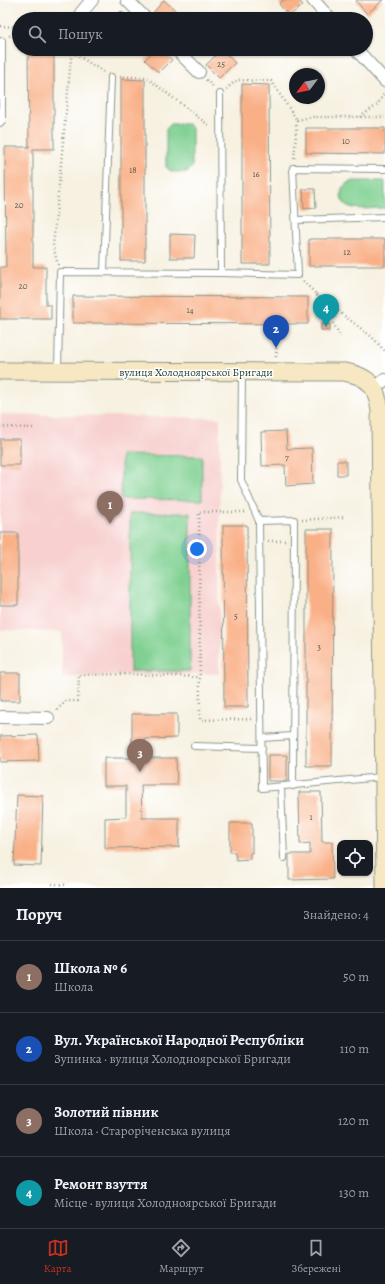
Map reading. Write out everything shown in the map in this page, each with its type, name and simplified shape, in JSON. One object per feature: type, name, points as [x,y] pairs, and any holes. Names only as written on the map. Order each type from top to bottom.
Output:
[{"type":"street","points":[[82,12],[92,0]]},
{"type":"street","points":[[127,0],[139,12]]},
{"type":"street","points":[[313,0],[324,12]]},
{"type":"street","points":[[183,56],[199,72]]},
{"type":"street","points":[[362,56],[385,81]]},
{"type":"street","name":"вулиця Холодноярської Бригади","points":[[0,371],[242,373],[344,372],[359,374],[379,384]]},
{"type":"street","points":[[379,384],[378,400],[380,412],[383,562],[384,752],[382,778],[384,888]]},
{"type":"street","points":[[0,717],[48,718]]},
{"type":"lane","points":[[0,123],[2,121],[2,41]]},
{"type":"lane","points":[[104,272],[110,77]]},
{"type":"lane","points":[[220,94],[221,273]]},
{"type":"lane","points":[[58,371],[60,272],[298,275],[297,220],[293,168],[385,169]]},
{"type":"lane","points":[[297,220],[385,217]]},
{"type":"lane","points":[[242,373],[241,480],[259,521],[262,788],[382,778]]},
{"type":"lane","points":[[259,521],[294,520],[293,786]]},
{"type":"lane","points":[[262,738],[293,736]]},
{"type":"lane","points":[[194,746],[262,748]]},
{"type":"lane","points":[[281,787],[284,858]]},
{"type":"path","points":[[0,26],[12,26]]},
{"type":"path","points":[[60,272],[53,246],[71,56]]},
{"type":"path","points":[[80,56],[110,77],[146,77],[220,134]]},
{"type":"path","points":[[199,72],[220,94],[237,80],[271,81],[297,120],[293,168]]},
{"type":"path","points":[[360,117],[377,105],[385,92]]},
{"type":"path","points":[[297,120],[311,117],[385,117]]},
{"type":"path","points":[[298,275],[316,294],[372,338],[385,351]]},
{"type":"path","points":[[316,294],[340,337]]},
{"type":"path","points":[[276,372],[277,336]]},
{"type":"path","points":[[0,427],[36,428]]},
{"type":"path","points":[[255,512],[199,512],[200,720],[262,719]]},
{"type":"path","points":[[294,520],[345,517]]},
{"type":"path","points":[[259,541],[294,541]]},
{"type":"path","points":[[66,701],[78,702],[79,675],[126,674],[200,676]]},
{"type":"path","points":[[52,884],[66,885]]},
{"type":"shaded area","points":[[0,414],[220,418],[219,674],[126,674],[62,678],[62,632],[0,630]]},
{"type":"green space","points":[[171,124],[188,124],[192,128],[192,167],[187,172],[171,172],[166,167],[166,129]]},
{"type":"green space","points":[[353,181],[385,181],[385,208],[362,209],[348,206],[344,203],[341,197],[342,188],[347,183]]},
{"type":"green space","points":[[121,455],[202,456],[202,500],[121,499]]},
{"type":"green space","points":[[130,513],[190,513],[190,671],[130,671]]},
{"type":"building","points":[[164,0],[176,11],[175,12],[154,12]]},
{"type":"building","points":[[283,0],[298,0],[303,5],[294,12],[286,12],[279,4]]},
{"type":"building","points":[[383,0],[369,12],[365,12],[356,1]]},
{"type":"building","points":[[28,56],[54,56],[54,149],[33,149],[33,267],[46,267],[46,305],[51,305],[51,319],[0,319],[0,267],[6,267],[5,147],[29,147]]},
{"type":"building","points":[[149,56],[168,56],[172,60],[159,73],[145,60]]},
{"type":"building","points":[[215,56],[228,56],[235,63],[219,78],[206,65]]},
{"type":"building","points":[[121,79],[145,80],[145,261],[121,261]]},
{"type":"building","points":[[242,84],[269,85],[270,264],[242,264]]},
{"type":"building","points":[[306,128],[385,128],[385,154],[306,153]]},
{"type":"building","points":[[303,189],[315,189],[316,208],[304,209]]},
{"type":"building","points":[[170,234],[195,235],[194,258],[170,258]]},
{"type":"building","points":[[309,239],[385,239],[385,266],[309,266]]},
{"type":"building","points":[[73,296],[308,297],[308,324],[73,323]]},
{"type":"building","points":[[321,324],[330,324],[330,331],[321,330]]},
{"type":"building","points":[[286,431],[287,449],[312,448],[313,484],[286,486],[285,465],[262,466],[261,432]]},
{"type":"building","points":[[0,439],[20,439],[20,465],[0,465]]},
{"type":"building","points":[[337,461],[346,461],[346,475],[337,475]]},
{"type":"building","points":[[223,525],[247,525],[248,707],[224,707]]},
{"type":"building","points":[[306,529],[333,529],[332,766],[306,766]]},
{"type":"building","points":[[0,533],[18,533],[18,605],[0,605]]},
{"type":"building","points":[[0,673],[20,673],[20,701],[0,701]]},
{"type":"building","points":[[132,714],[177,714],[177,738],[145,739],[146,758],[176,758],[177,785],[141,785],[142,818],[179,818],[179,847],[105,848],[105,818],[126,817],[126,786],[104,786],[104,758],[132,758]]},
{"type":"building","points":[[38,735],[39,761],[0,762],[0,736]]},
{"type":"building","points":[[268,755],[287,755],[287,781],[268,781]]},
{"type":"building","points":[[299,792],[321,792],[322,842],[332,842],[333,879],[289,880],[289,854],[310,854],[310,843],[300,844]]},
{"type":"building","points":[[17,795],[43,796],[41,866],[14,865]]},
{"type":"building","points":[[230,823],[252,823],[252,853],[250,853],[250,859],[236,860],[235,852],[230,852]]},
{"type":"place","name":"Ремонт взуття","points":[[326,327]]},
{"type":"place","name":"Вул. Української Народної Республіки","points":[[276,348]]},
{"type":"place","name":"Школа № 6","points":[[110,524]]},
{"type":"place","name":"Золотий півник","points":[[140,772]]}]
